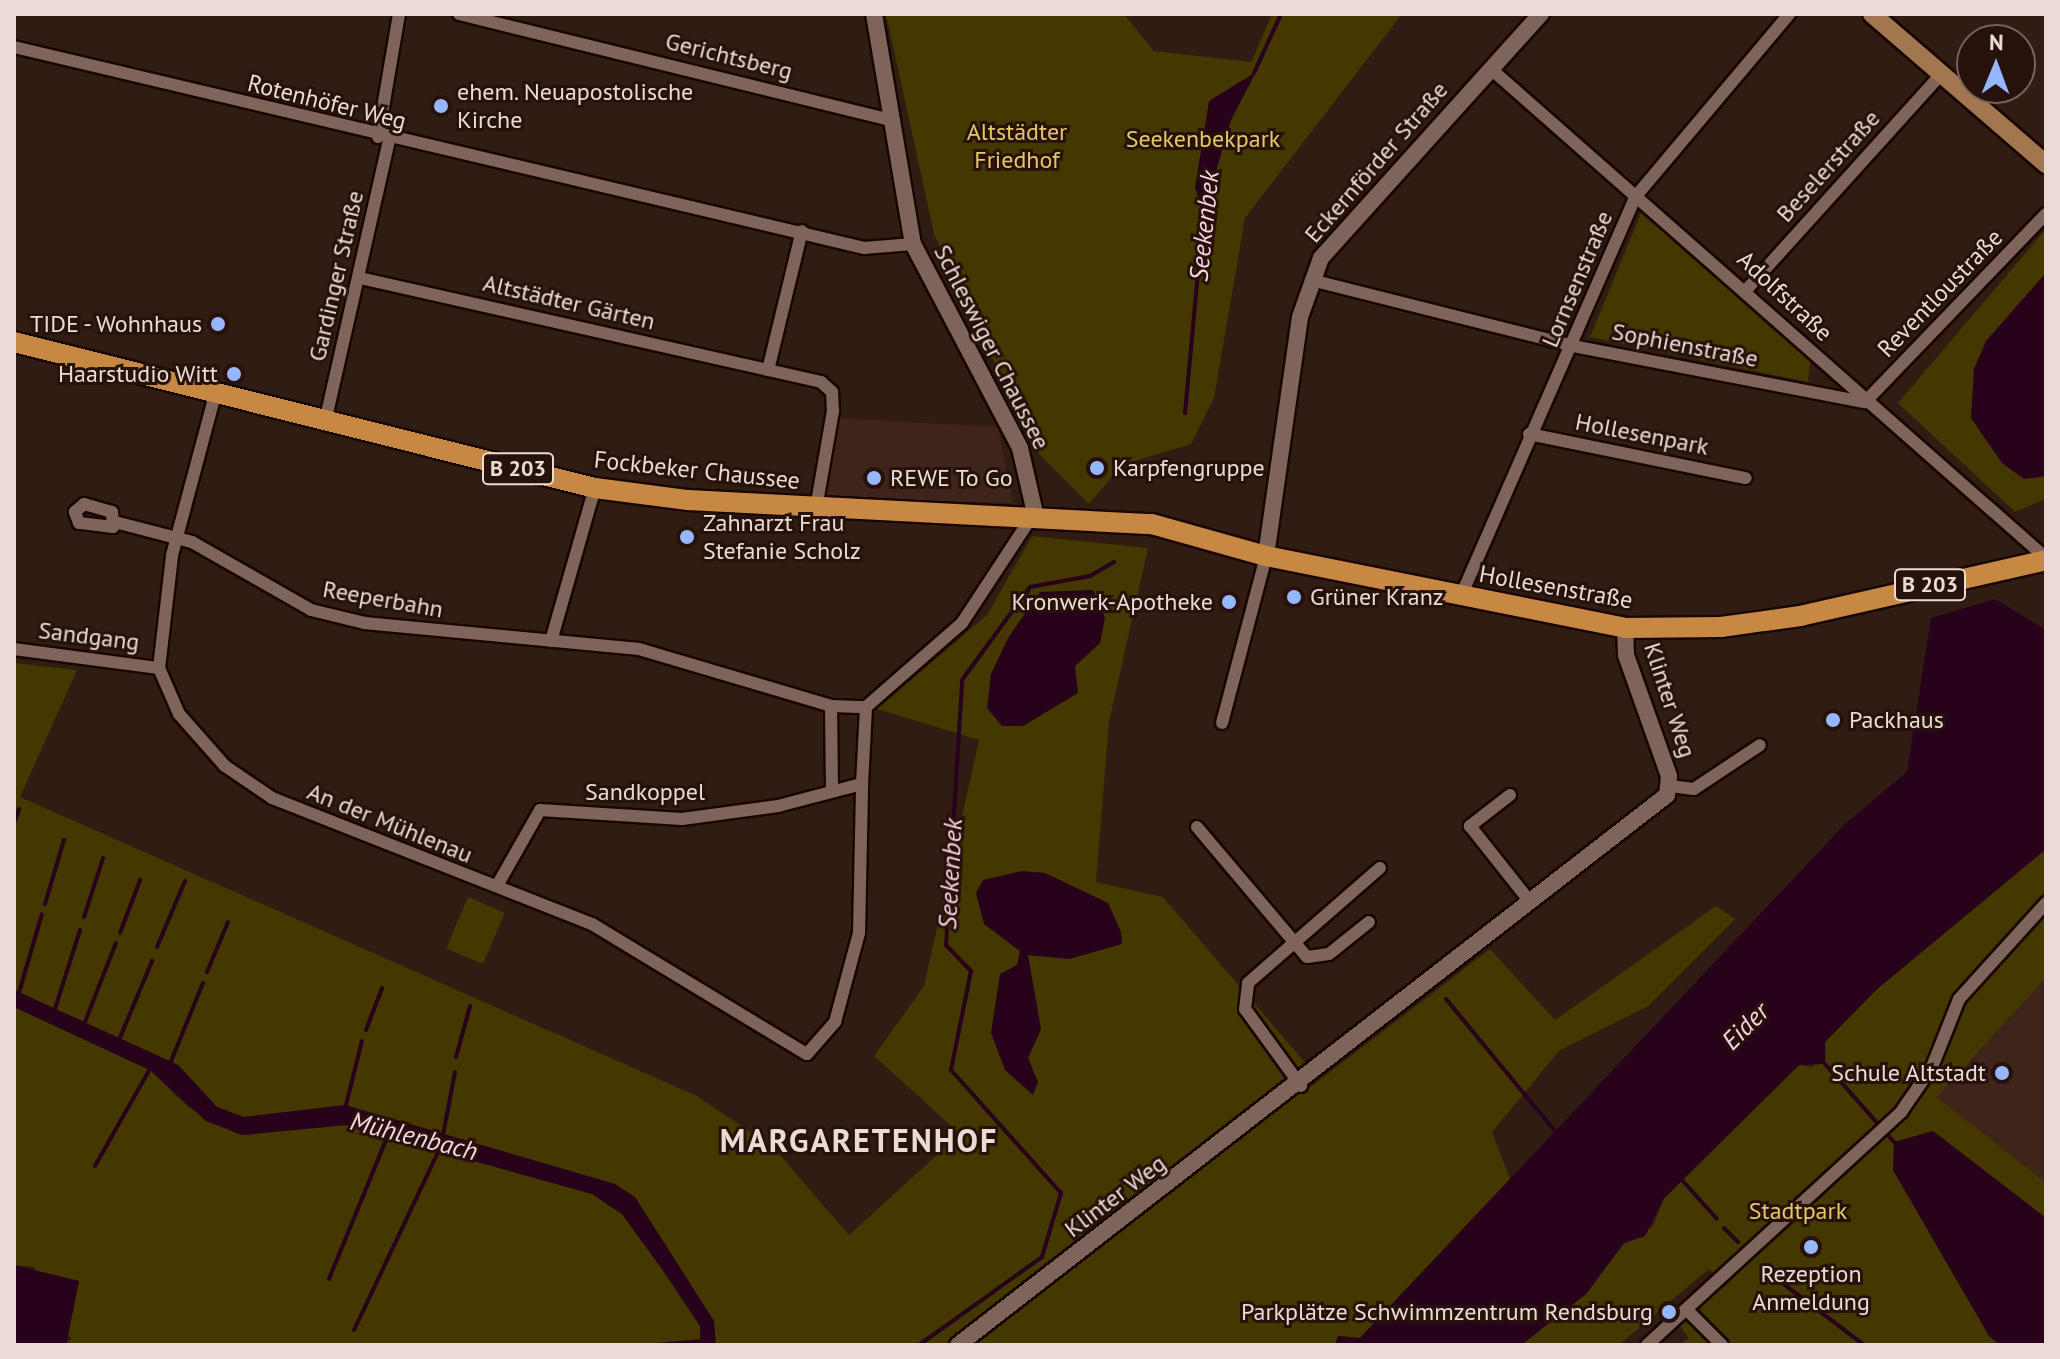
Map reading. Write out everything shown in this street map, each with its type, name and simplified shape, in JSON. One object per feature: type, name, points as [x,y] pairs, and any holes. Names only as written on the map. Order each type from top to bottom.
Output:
[{"type":"main road","points":[[1872,14],[2046,164]]},
{"type":"main road","name":"Fockbeker Chaussee","points":[[14,342],[215,395],[595,488],[816,508],[1035,513],[1152,524]]},
{"type":"main road","name":"Hollesenstraße","points":[[1152,524],[1266,556],[1625,628],[1721,627],[1800,616],[2013,566],[2046,575]]},
{"type":"main road","name":"B 203","points":[[2013,566],[2046,559]]},
{"type":"street","name":"Gardinger Straße","points":[[325,422],[360,278],[384,138],[399,14]]},
{"type":"street","name":"Gerichtsberg","points":[[459,14],[894,121]]},
{"type":"street","name":"Schleswiger Chaussee","points":[[874,14],[913,244],[1020,448],[1035,513]]},
{"type":"street","name":"Eckernförder Straße","points":[[1266,556],[1311,280],[1351,220],[1541,14]]},
{"type":"street","name":"Lornsenstraße","points":[[1461,596],[1529,434],[1573,346],[1636,196],[1789,14]]},
{"type":"street","name":"Rotenhöfer Weg","points":[[14,47],[384,138],[802,231],[864,248],[913,244]]},
{"type":"street","name":"Adolfstraße","points":[[1491,69],[1636,196],[1748,288],[1865,402],[2046,559]]},
{"type":"street","name":"Beselerstraße","points":[[1748,288],[1942,73]]},
{"type":"street","name":"Reventloustraße","points":[[1865,402],[2046,214]]},
{"type":"street","points":[[768,370],[802,231]]},
{"type":"street","name":"Altstädter Gärten","points":[[360,278],[768,370],[832,392],[816,508]]},
{"type":"street","name":"Sophienstraße","points":[[1311,280],[1573,346],[1865,402]]},
{"type":"street","points":[[159,668],[178,536],[215,395]]},
{"type":"street","name":"Hollesenpark","points":[[1529,434],[1746,478]]},
{"type":"street","points":[[551,641],[595,488]]},
{"type":"street","points":[[862,784],[866,707],[962,623],[1035,513]]},
{"type":"street","points":[[115,522],[178,536]]},
{"type":"street","name":"Reeperbahn","points":[[178,536],[311,610],[365,623],[639,649],[831,706],[866,707]]},
{"type":"street","points":[[1222,723],[1266,556]]},
{"type":"street","name":"Klinter Weg","points":[[1625,628],[1626,655],[1670,786]]},
{"type":"street","name":"Sandgang","points":[[14,649],[159,668]]},
{"type":"street","name":"An der Mühlenau","points":[[159,668],[179,714],[225,766],[272,798],[417,860],[498,884],[662,961],[807,1054],[835,1022],[859,933],[862,784]]},
{"type":"street","points":[[831,706],[832,791]]},
{"type":"street","name":"Klinter Weg","points":[[958,1345],[1301,1086],[1531,903],[1670,786],[1694,789],[1760,745]]},
{"type":"street","name":"Sandkoppel","points":[[498,884],[540,810],[682,819],[862,784]]},
{"type":"street","points":[[1510,795],[1470,826],[1531,903]]},
{"type":"street","points":[[1197,827],[1307,957],[1321,958],[1369,922]]},
{"type":"street","points":[[1301,1086],[1245,1009],[1248,983],[1291,940],[1380,868]]},
{"type":"street","points":[[1647,1345],[1688,1311],[1882,1130],[1932,1067],[1959,999],[2046,903]]},
{"type":"street","points":[[1688,1311],[1722,1345]]},
{"type":"shaded area","points":[[837,418],[998,427],[1013,503],[823,499]]},
{"type":"shaded area","name":"Schule Altstadt","points":[[2046,978],[2046,1185],[1937,1097]]},
{"type":"green space","points":[[886,14],[1124,14],[1154,51],[1251,62],[1272,14],[1402,14],[1245,218],[1214,398],[1191,444],[1122,465],[1089,504],[1036,451],[934,234]]},
{"type":"green space","points":[[1641,213],[1811,355],[1808,382],[1590,337]]},
{"type":"green space","points":[[2046,229],[2046,499],[2015,512],[1898,403]]},
{"type":"green space","points":[[1032,536],[1148,548],[1109,722],[1096,882],[1163,897],[1308,1066],[1288,1078],[1304,1092],[1490,949],[1555,1020],[1716,906],[1735,919],[1647,1007],[1559,1051],[1492,1132],[1510,1179],[1360,1338],[1338,1336],[1335,1345],[716,1345],[635,1197],[345,1106],[244,1117],[217,1107],[178,1065],[14,990],[14,663],[77,670],[20,797],[697,1096],[773,1147],[849,1235],[960,1134],[874,1056],[924,986],[979,740],[877,709],[987,615]]},
{"type":"green space","name":"Stadtpark","points":[[2046,849],[2046,978],[1937,1097],[2046,1183],[2046,1218],[1997,1182],[1893,1170],[2000,1345],[1679,1345],[1689,1338],[1680,1326],[1722,1283],[1709,1269],[1619,1345],[1521,1345],[1586,1294],[1624,1243],[1653,1226],[1664,1199],[1799,1065],[1812,1067],[1826,1054],[1825,1042],[1877,989]]},
{"type":"green space","points":[[468,897],[505,913],[483,964],[446,949]]},
{"type":"green space","points":[[14,1007],[150,1070],[188,1107],[242,1135],[346,1125],[592,1194],[622,1214],[662,1269],[700,1326],[701,1345],[66,1345],[71,1339],[34,1267],[14,1265]]},
{"type":"water","points":[[1256,72],[1231,120],[1204,212],[1195,188],[1209,101]]},
{"type":"water","points":[[2046,273],[2046,476],[2024,479],[2002,463],[1971,418],[1974,369],[1986,341]]},
{"type":"water","points":[[1093,590],[1105,618],[1100,643],[1075,666],[1078,693],[1023,726],[1002,726],[987,708],[991,674],[1008,638],[1040,592]]},
{"type":"water","name":"Eider","points":[[1995,599],[2046,630],[2046,849],[1877,989],[1825,1042],[1825,1064],[1799,1065],[1664,1198],[1645,1236],[1624,1243],[1586,1294],[1521,1345],[1335,1345],[1338,1336],[1360,1338],[1845,824],[1907,772],[1931,618]]},
{"type":"water","points":[[1022,871],[1045,873],[1108,903],[1121,932],[1122,944],[1069,959],[1028,955],[1041,1029],[1028,1058],[1038,1082],[1033,1095],[1005,1070],[991,1033],[1000,974],[1017,965],[1020,951],[984,924],[976,893],[983,880]]},
{"type":"water","name":"Mühlenbach","points":[[14,990],[178,1065],[217,1107],[243,1117],[345,1105],[615,1184],[635,1197],[714,1321],[716,1345],[701,1345],[700,1326],[662,1269],[622,1214],[592,1194],[346,1125],[242,1135],[206,1121],[150,1070],[14,1007]]},
{"type":"water","points":[[1933,1131],[2046,1218],[2046,1345],[2000,1345],[1989,1336],[1893,1170],[1894,1142]]},
{"type":"water","points":[[14,1265],[79,1281],[66,1345],[14,1345]]},
{"type":"waterway","name":"Seekenbek","points":[[1254,73],[1281,14]]},
{"type":"waterway","name":"Seekenbek","points":[[1185,413],[1204,209]]},
{"type":"waterway","name":"Seekenbek","points":[[919,1345],[1042,1257],[1061,1193],[951,1070],[971,971],[946,945],[962,680],[1030,587],[1090,576],[1114,562]]},
{"type":"waterway","points":[[14,823],[19,809]]},
{"type":"waterway","points":[[45,904],[64,840]]},
{"type":"waterway","points":[[84,917],[103,858]]},
{"type":"waterway","points":[[120,933],[140,880]]},
{"type":"waterway","points":[[157,947],[185,881]]},
{"type":"waterway","points":[[18,996],[42,914]]},
{"type":"waterway","points":[[207,972],[228,922]]},
{"type":"waterway","points":[[54,1012],[80,930]]},
{"type":"waterway","points":[[83,1027],[116,943]]},
{"type":"waterway","points":[[119,1040],[152,961]]},
{"type":"waterway","points":[[169,1066],[203,983]]},
{"type":"waterway","points":[[366,1030],[382,988]]},
{"type":"waterway","points":[[1446,999],[1559,1136]]},
{"type":"waterway","points":[[456,1057],[470,1006]]},
{"type":"waterway","name":"Mühlenbach","points":[[345,1109],[362,1041]]},
{"type":"waterway","points":[[1825,1064],[1894,1142]]},
{"type":"waterway","points":[[95,1166],[151,1067]]},
{"type":"waterway","name":"Mühlenbach","points":[[443,1135],[455,1072]]},
{"type":"waterway","name":"Mühlenbach","points":[[329,1279],[389,1133]]},
{"type":"waterway","name":"Mühlenbach","points":[[354,1330],[442,1144]]},
{"type":"waterway","points":[[1682,1180],[1717,1219]]},
{"type":"waterway","points":[[1724,1228],[1738,1242]]},
{"type":"waterway","points":[[1765,1270],[1864,1345]]},
{"type":"waterway","points":[[654,1345],[704,1341]]},
{"type":"place","name":"ehem. Neuapostolische Kirche","points":[[441,106]]},
{"type":"place","name":"TIDE - Wohnhaus","points":[[218,324]]},
{"type":"place","name":"Haarstudio Witt","points":[[234,374]]},
{"type":"place","name":"Karpfengruppe","points":[[1097,468]]},
{"type":"place","name":"REWE To Go","points":[[874,478]]},
{"type":"place","name":"Zahnarzt Frau Stefanie Scholz","points":[[687,537]]},
{"type":"place","name":"Grüner Kranz","points":[[1294,597]]},
{"type":"place","name":"Kronwerk-Apotheke","points":[[1229,602]]},
{"type":"place","name":"Packhaus","points":[[1833,720]]},
{"type":"place","name":"Schule Altstadt","points":[[2002,1073]]},
{"type":"place","name":"Rezeption Anmeldung","points":[[1811,1247]]},
{"type":"place","name":"Parkplätze Schwimmzentrum Rendsburg","points":[[1669,1312]]},
{"type":"district","name":"MARGARETENHOF","points":[[859,1140]]},
{"type":"park label","name":"Seekenbekpark","points":[[1203,139]]},
{"type":"park label","name":"Altstädter Friedhof","points":[[1017,146]]}]
